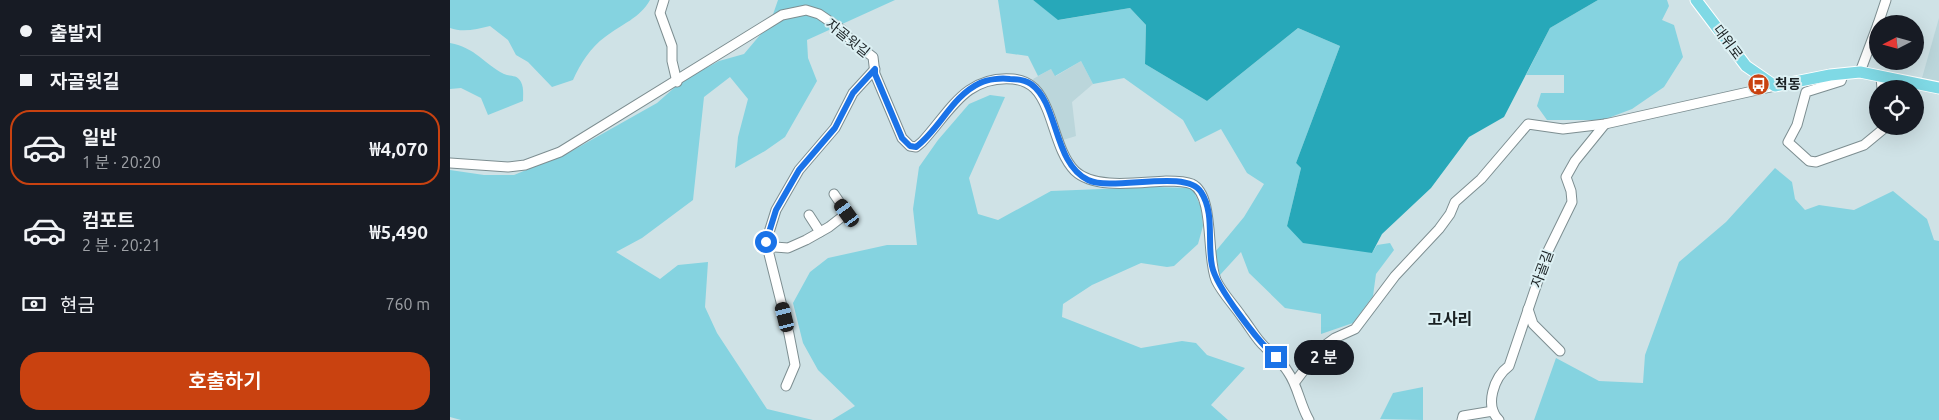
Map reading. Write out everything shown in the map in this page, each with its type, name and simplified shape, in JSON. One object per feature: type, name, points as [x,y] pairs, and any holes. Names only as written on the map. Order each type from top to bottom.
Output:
[{"type":"main road","name":"대위로","points":[[1696,0],[1746,66],[1775,86]]},
{"type":"main road","points":[[1775,86],[1830,75],[1860,72],[1875,80]]},
{"type":"main road","points":[[1924,87],[1939,88]]},
{"type":"street","points":[[450,163],[508,167],[525,165],[560,152],[676,82],[672,61],[672,46],[660,14],[664,0]]},
{"type":"street","points":[[1881,15],[1886,0]]},
{"type":"street","name":"자골윗길","points":[[676,82],[760,27],[782,15],[806,10],[818,14],[841,29],[851,40],[873,57],[875,74],[902,138],[910,146],[916,147],[922,142],[961,97],[981,82],[1007,78],[1031,83],[1044,102],[1064,153],[1074,170],[1088,180],[1100,183],[1175,181],[1192,184],[1200,190],[1206,201],[1212,267],[1217,282],[1263,346],[1282,364],[1295,382],[1299,399],[1309,420]]},
{"type":"street","points":[[1860,72],[1869,48]]},
{"type":"street","points":[[786,386],[795,365],[766,242],[776,210],[799,170],[835,128],[853,93],[875,69]]},
{"type":"street","points":[[1843,74],[1841,81],[1806,92],[1797,125],[1788,142],[1809,161],[1816,162],[1864,145],[1876,135]]},
{"type":"street","points":[[1295,382],[1320,349],[1336,338],[1355,329],[1395,276],[1439,229],[1450,214],[1455,202],[1481,179],[1528,124],[1563,129],[1604,124],[1775,86]]},
{"type":"street","name":"자골길","points":[[1493,411],[1492,396],[1502,371],[1509,366],[1548,251],[1572,202],[1571,191],[1566,177],[1575,161],[1604,124]]},
{"type":"street","points":[[768,237],[775,247],[788,248],[829,227],[847,213],[834,194]]},
{"type":"street","points":[[809,215],[820,232]]},
{"type":"street","points":[[1528,309],[1533,324],[1560,351]]},
{"type":"street","points":[[1462,420],[1463,416],[1493,411],[1499,420]]},
{"type":"shaded area","points":[[450,0],[650,0],[641,12],[595,46],[573,80],[552,87],[528,62],[516,55],[508,40],[490,26],[465,30],[450,28]]},
{"type":"shaded area","points":[[778,0],[895,0],[807,40],[808,58],[817,81],[785,137],[735,168],[738,137],[748,99],[730,77],[704,97],[693,200],[642,238],[616,252],[660,279],[678,265],[708,262],[705,307],[717,333],[767,409],[813,420],[461,420],[450,417],[450,170],[484,175],[514,175],[570,152],[657,103],[682,81],[719,61],[744,54],[770,23]]},
{"type":"shaded area","points":[[998,0],[1033,0],[1059,20],[1130,8],[1146,25],[1145,64],[1207,101],[1298,28],[1340,46],[1296,163],[1301,168],[1287,226],[1372,253],[1377,245],[1390,243],[1394,250],[1376,274],[1373,296],[1353,323],[1321,334],[1321,314],[1285,308],[1249,273],[1241,252],[1220,275],[1215,252],[1244,217],[1264,184],[1247,173],[1221,129],[1195,142],[1183,120],[1124,78],[1093,84],[1081,61],[1055,76],[1051,69],[1038,76],[1028,56],[1006,53]]},
{"type":"shaded area","points":[[1033,0],[1598,0],[1550,28],[1504,117],[1469,137],[1431,188],[1382,234],[1372,253],[1303,243],[1287,226],[1301,168],[1296,163],[1340,46],[1298,28],[1207,101],[1145,64],[1146,25],[1130,8],[1058,20]]},
{"type":"shaded area","points":[[1598,0],[1667,0],[1669,6],[1662,20],[1674,25],[1683,57],[1664,87],[1632,109],[1603,120],[1547,120],[1537,106],[1541,93],[1564,93],[1564,75],[1526,75],[1550,28]]},
{"type":"shaded area","points":[[1939,18],[1939,82],[1922,78]]},
{"type":"shaded area","points":[[450,43],[466,48],[497,70],[518,78],[523,87],[523,101],[488,115],[481,98],[461,88],[450,89]]},
{"type":"shaded area","points":[[1081,61],[1093,84],[1072,102],[1076,136],[1063,140],[1033,79],[1051,69],[1056,76]]},
{"type":"shaded area","points":[[990,95],[1005,97],[969,178],[978,214],[998,220],[1051,191],[1153,187],[1192,188],[1201,207],[1203,226],[1198,244],[1174,266],[1167,267],[1141,263],[1092,285],[1063,304],[1062,317],[1141,348],[1182,341],[1196,343],[1207,355],[1245,368],[1211,405],[1228,420],[832,420],[855,406],[818,370],[803,343],[793,303],[810,272],[828,258],[887,245],[917,245],[913,209],[919,167],[938,140],[969,104]]},
{"type":"shaded area","points":[[1775,168],[1792,182],[1795,199],[1805,210],[1819,205],[1854,210],[1893,191],[1927,219],[1934,240],[1939,241],[1939,420],[1534,420],[1556,358],[1599,381],[1643,383],[1645,355],[1679,262],[1726,222]]},
{"type":"shaded area","points":[[1423,387],[1423,420],[1380,419],[1393,393]]},
{"type":"place","name":"척동","points":[[1759,84]]},
{"type":"district","name":"고사리","points":[[1450,319]]},
{"type":"route","points":[[766,242],[776,210],[799,170],[835,128],[853,93],[875,69],[875,74],[902,138],[910,146],[916,147],[930,134],[961,97],[981,82],[1007,78],[1020,80],[1031,83],[1037,90],[1055,127],[1064,153],[1074,170],[1088,180],[1100,183],[1175,181],[1192,184],[1200,190],[1206,201],[1212,267],[1217,282],[1263,346],[1276,357]]}]
